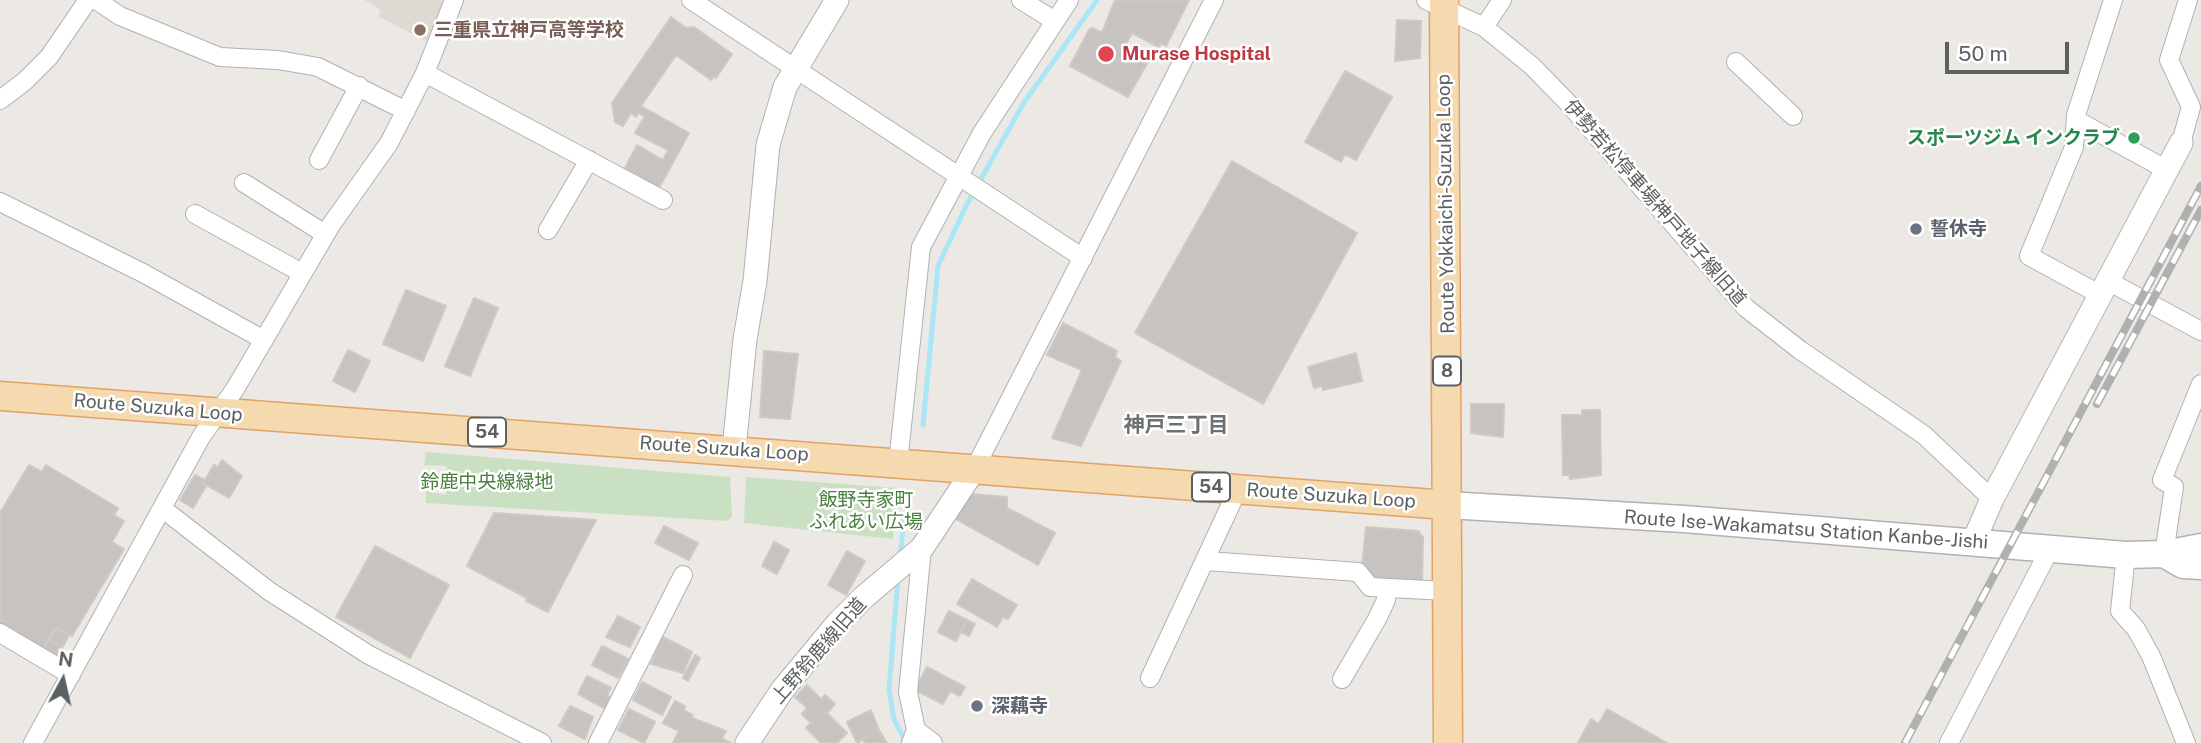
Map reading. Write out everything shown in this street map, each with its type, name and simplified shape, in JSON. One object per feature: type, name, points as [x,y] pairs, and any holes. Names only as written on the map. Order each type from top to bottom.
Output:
[{"type":"main road","name":"Route Yokkaichi-Suzuka Loop","points":[[1438,3],[1447,505],[1448,743]]},
{"type":"main road","name":"Route Suzuka Loop","points":[[0,396],[734,449],[1447,505]]},
{"type":"main road","name":"Route Ise-Wakamatsu Station Kanbe-Jishi","points":[[1447,505],[1684,519],[2126,555],[2164,554],[2201,547]]},
{"type":"main road","name":"Route Ise-Wakamatsu Station Kanbe-Jishi","points":[[2164,554],[2183,565],[2201,566]]},
{"type":"street","points":[[0,100],[25,81],[49,57],[88,0]]},
{"type":"street","points":[[96,0],[120,16],[220,57],[305,63],[359,86],[406,111]]},
{"type":"street","points":[[33,743],[201,437],[220,413],[325,234],[382,154],[425,73],[454,0]]},
{"type":"street","points":[[691,0],[963,176],[1083,258]]},
{"type":"street","points":[[734,449],[745,339],[755,281],[765,157],[778,106],[796,68],[838,0]]},
{"type":"street","points":[[1021,0],[1055,21]]},
{"type":"street","points":[[898,463],[919,260],[927,233],[963,176],[982,133],[1069,0]]},
{"type":"street","points":[[975,468],[1214,0]]},
{"type":"street","points":[[1484,27],[1502,0]]},
{"type":"street","points":[[2113,0],[2076,120],[2074,147],[2029,256],[2201,331]]},
{"type":"street","points":[[1973,543],[1992,499],[2181,143],[2196,101],[2169,60],[2188,0]]},
{"type":"street","name":"伊勢若松停車場神戸地子線旧道","points":[[1438,3],[1484,27],[1532,66],[1570,105],[1746,308],[1800,351],[1924,435],[1992,499]]},
{"type":"street","points":[[1737,62],[1793,116]]},
{"type":"street","points":[[425,73],[663,201]]},
{"type":"street","points":[[319,160],[359,86]]},
{"type":"street","points":[[2076,120],[2167,170]]},
{"type":"street","points":[[548,230],[590,160]]},
{"type":"street","points":[[244,183],[325,234]]},
{"type":"street","points":[[0,202],[143,272],[264,340]]},
{"type":"street","points":[[195,214],[302,273]]},
{"type":"street","points":[[2164,554],[2174,487],[2162,480],[2201,384]]},
{"type":"street","name":"上野鈴鹿線旧道","points":[[747,743],[805,662],[864,597],[917,553],[975,468]]},
{"type":"street","points":[[1150,678],[1207,561],[1238,489]]},
{"type":"street","points":[[163,509],[269,592],[369,655],[542,743]]},
{"type":"street","points":[[1949,743],[2050,549]]},
{"type":"street","points":[[917,553],[908,692],[914,736],[933,743]]},
{"type":"street","points":[[2126,555],[2120,611],[2136,629],[2151,656],[2186,743]]},
{"type":"street","points":[[1207,561],[1358,572],[1370,587],[1447,591]]},
{"type":"street","points":[[598,743],[682,575]]},
{"type":"street","points":[[1342,679],[1377,619],[1386,600],[1387,588]]},
{"type":"street","points":[[0,633],[71,675]]},
{"type":"shaded area","name":"三重県立神戸高等学校","points":[[365,0],[447,0],[430,43],[378,16],[381,10]]},
{"type":"green space","name":"鈴鹿中央線緑地","points":[[426,452],[730,477],[732,517],[727,521],[426,503],[426,491],[446,495],[447,466],[424,465]]},
{"type":"green space","name":"飯野寺家町 ふれあい広場","points":[[746,477],[897,488],[893,539],[744,523]]},
{"type":"building","name":"Murase Hospital","points":[[1115,0],[1189,0],[1166,46],[1161,43],[1159,47],[1132,33],[1124,48],[1149,60],[1128,97],[1070,66],[1089,30],[1092,28],[1102,33]]},
{"type":"building","points":[[671,17],[686,28],[694,27],[732,54],[716,78],[714,76],[711,80],[676,55],[641,106],[689,133],[659,188],[625,168],[637,145],[663,160],[668,150],[635,133],[645,116],[638,113],[636,117],[631,113],[623,126],[615,122],[612,103]]},
{"type":"building","points":[[1397,20],[1421,21],[1420,58],[1395,61]]},
{"type":"building","points":[[1345,71],[1392,97],[1356,160],[1345,154],[1341,162],[1305,142]]},
{"type":"building","points":[[1232,161],[1357,233],[1263,404],[1135,333]]},
{"type":"building","points":[[406,290],[446,306],[423,361],[383,344]]},
{"type":"building","points":[[474,298],[498,308],[470,376],[445,366]]},
{"type":"building","points":[[1063,323],[1117,351],[1115,357],[1121,361],[1081,446],[1052,438],[1082,370],[1047,355]]},
{"type":"building","points":[[348,350],[370,361],[355,392],[333,381]]},
{"type":"building","points":[[764,351],[798,354],[790,419],[760,417]]},
{"type":"building","points":[[1356,353],[1362,381],[1323,390],[1322,386],[1314,388],[1308,367]]},
{"type":"building","points":[[1471,404],[1504,404],[1503,437],[1471,433]]},
{"type":"building","points":[[1582,410],[1600,410],[1601,475],[1570,479],[1569,475],[1563,475],[1562,415],[1582,415]]},
{"type":"building","points":[[222,460],[242,476],[229,498],[203,483],[214,465],[218,467]]},
{"type":"building","points":[[29,465],[42,472],[46,465],[118,508],[114,515],[124,521],[112,542],[124,549],[72,636],[56,627],[42,650],[0,625],[0,513]]},
{"type":"building","points":[[195,475],[205,480],[202,484],[206,486],[193,508],[180,500]]},
{"type":"building","points":[[970,494],[1007,497],[1007,508],[1055,533],[1038,565],[954,518]]},
{"type":"building","points":[[494,513],[596,520],[548,612],[467,566]]},
{"type":"building","points":[[664,526],[698,543],[689,560],[655,543]]},
{"type":"building","points":[[1366,527],[1418,531],[1423,537],[1422,584],[1373,581],[1362,567]]},
{"type":"building","points":[[774,542],[789,550],[777,574],[762,566]]},
{"type":"building","points":[[375,546],[449,585],[410,658],[336,617]]},
{"type":"building","points":[[847,551],[865,561],[846,595],[828,585]]},
{"type":"building","points":[[972,579],[1017,605],[1008,619],[1003,617],[997,627],[957,604]]},
{"type":"building","points":[[949,611],[967,620],[956,641],[938,632]]},
{"type":"building","points":[[618,616],[640,627],[630,647],[606,637]]},
{"type":"building","points":[[967,620],[975,624],[969,636],[961,632]]},
{"type":"building","points":[[57,628],[69,635],[62,648],[49,640]]},
{"type":"building","points":[[663,637],[692,652],[683,673],[651,664]]},
{"type":"building","points":[[49,640],[62,648],[57,656],[44,648]]},
{"type":"building","points":[[602,646],[628,659],[618,678],[592,665]]},
{"type":"building","points":[[695,655],[700,658],[688,681],[683,678]]},
{"type":"building","points":[[927,667],[965,687],[960,696],[950,691],[943,704],[915,690]]},
{"type":"building","points":[[587,676],[611,688],[607,695],[611,698],[606,709],[578,694]]},
{"type":"building","points":[[642,682],[671,697],[662,715],[633,700]]},
{"type":"building","points":[[807,685],[821,699],[825,695],[835,704],[827,713],[847,733],[837,743],[821,743],[806,728],[811,723],[802,714],[807,708],[795,697]]},
{"type":"building","points":[[675,701],[685,706],[684,710],[693,715],[692,718],[726,731],[722,738],[731,743],[673,743],[679,731],[663,723]]},
{"type":"building","points":[[570,706],[593,717],[585,739],[559,726]]},
{"type":"building","points":[[629,709],[655,722],[644,743],[618,730]]},
{"type":"building","points":[[1607,709],[1667,743],[1578,743],[1591,719],[1599,724]]},
{"type":"building","points":[[871,710],[879,730],[857,743],[847,722]]},
{"type":"building","points":[[879,730],[887,743],[865,743],[863,740]]},
{"type":"waterway","points":[[923,425],[938,266],[967,204],[1023,104],[1097,0]]},
{"type":"waterway","points":[[900,558],[904,519]]},
{"type":"waterway","points":[[898,578],[889,690],[894,719],[906,743]]},
{"type":"railway","points":[[1905,743],[2201,186]]},
{"type":"railway","points":[[2097,404],[2201,210]]},
{"type":"place","name":"三重県立神戸高等学校","points":[[420,30]]},
{"type":"place","name":"Murase Hospital","points":[[1106,54]]},
{"type":"place","name":"スポーツジム インクラブ","points":[[2134,138]]},
{"type":"place","name":"誓休寺","points":[[1916,229]]},
{"type":"place","name":"深藕寺","points":[[977,706]]},
{"type":"district","name":"神戸三丁目","points":[[1176,426]]}]
